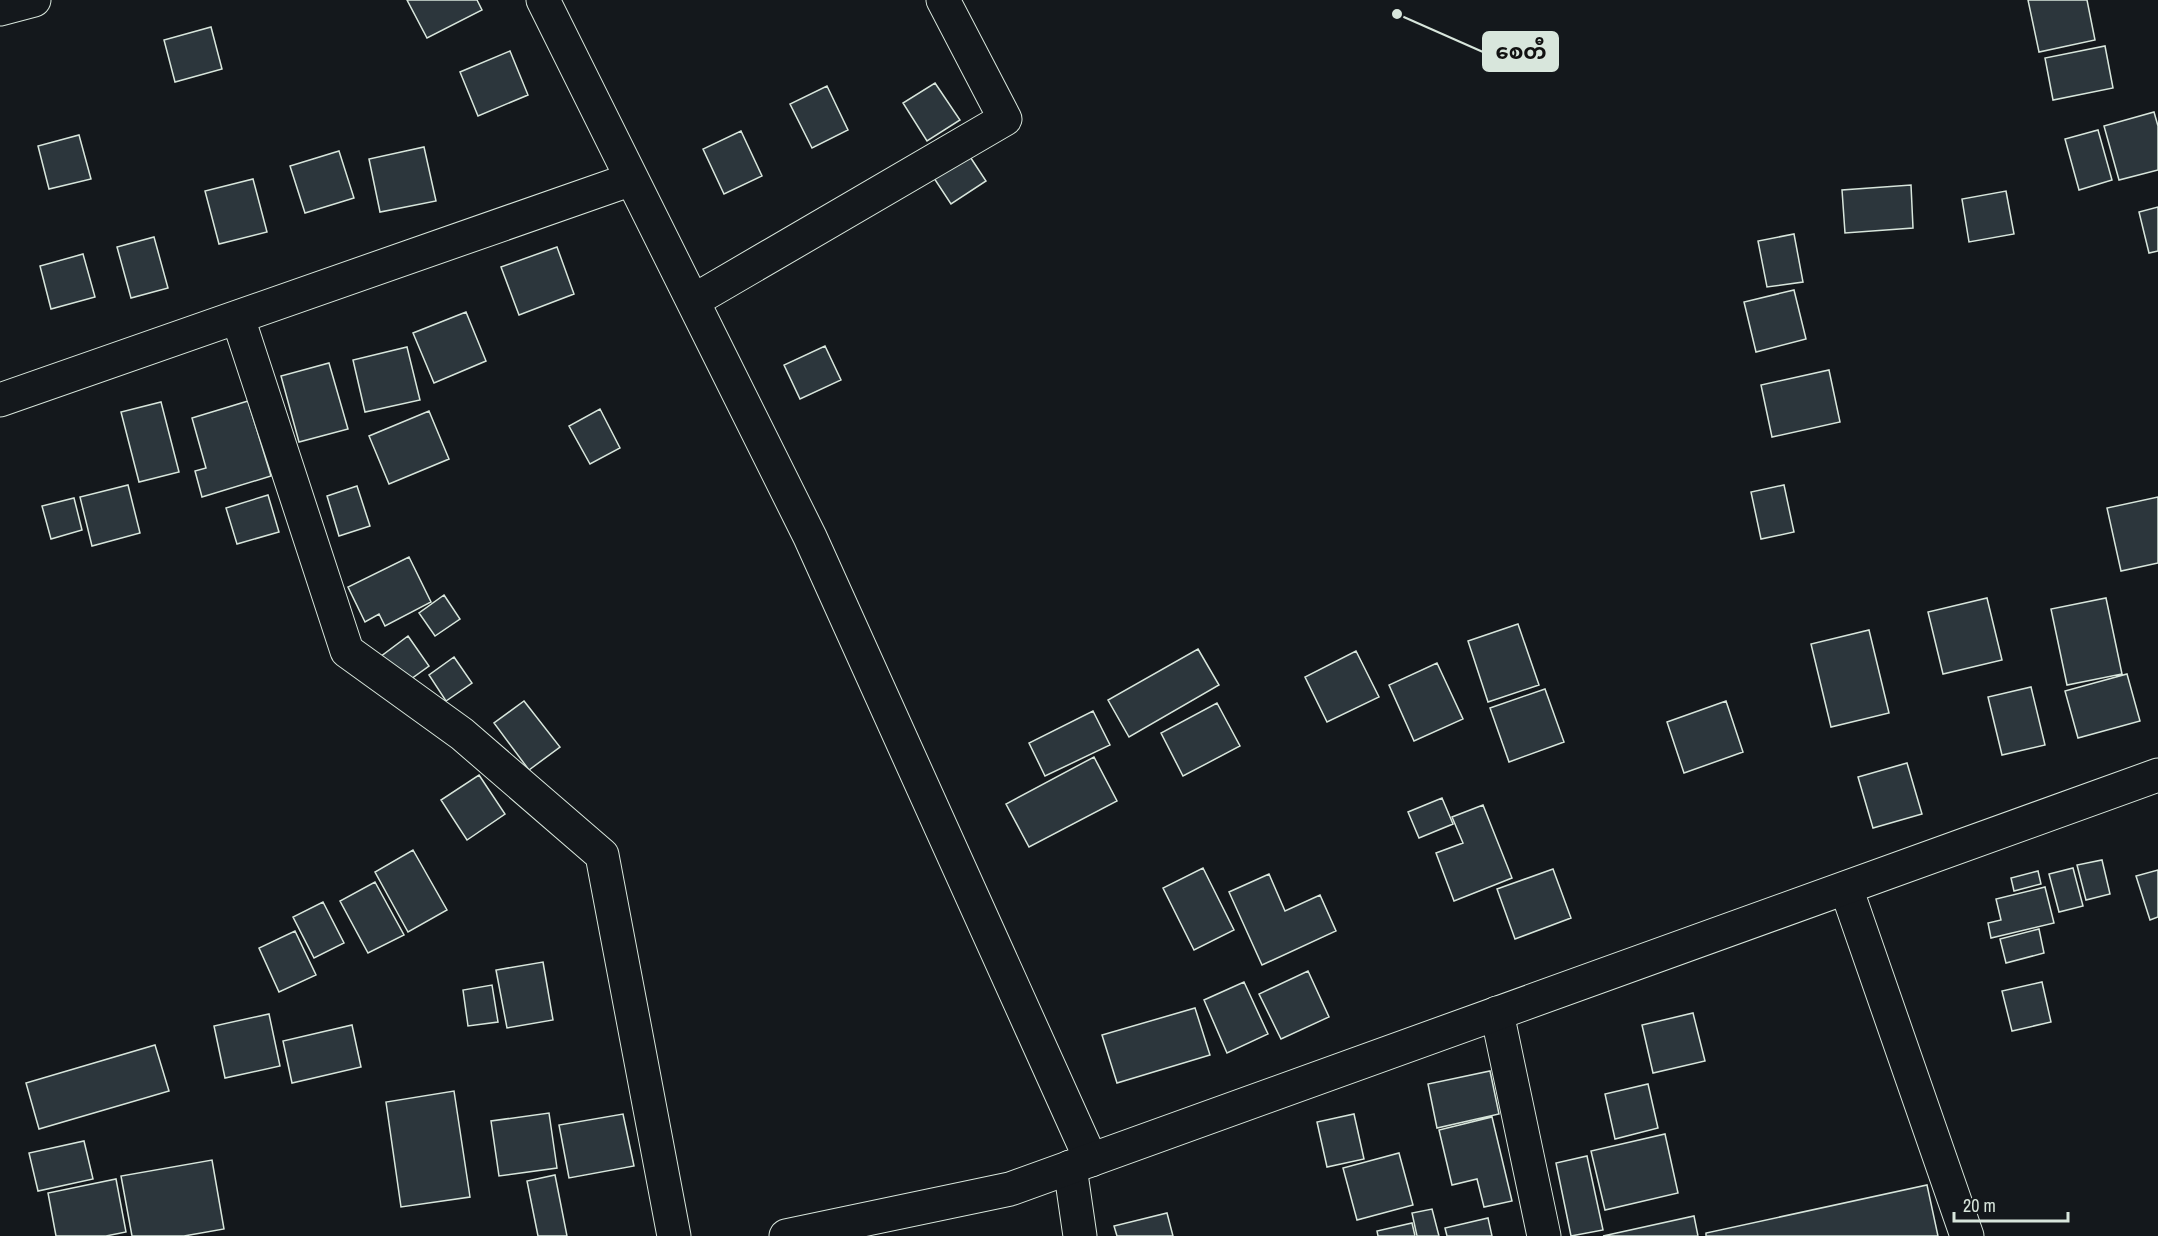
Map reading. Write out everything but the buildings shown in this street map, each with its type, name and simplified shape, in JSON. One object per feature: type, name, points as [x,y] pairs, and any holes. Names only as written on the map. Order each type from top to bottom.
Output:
[{"type":"main road","points":[[0,9],[34,0]]},
{"type":"main road","points":[[543,0],[810,537],[1081,1163],[1080,1236]]},
{"type":"main road","points":[[693,301],[1005,119],[944,0]]},
{"type":"main road","points":[[0,400],[632,179]]},
{"type":"main road","points":[[238,318],[347,651],[462,734],[602,855],[674,1236]]},
{"type":"main road","points":[[786,1236],[1010,1189],[2158,775]]},
{"type":"main road","points":[[1845,888],[1967,1236]]},
{"type":"main road","points":[[1497,1013],[1544,1236]]},
{"type":"place","name":"စေတီ","points":[[1397,14]]}]
